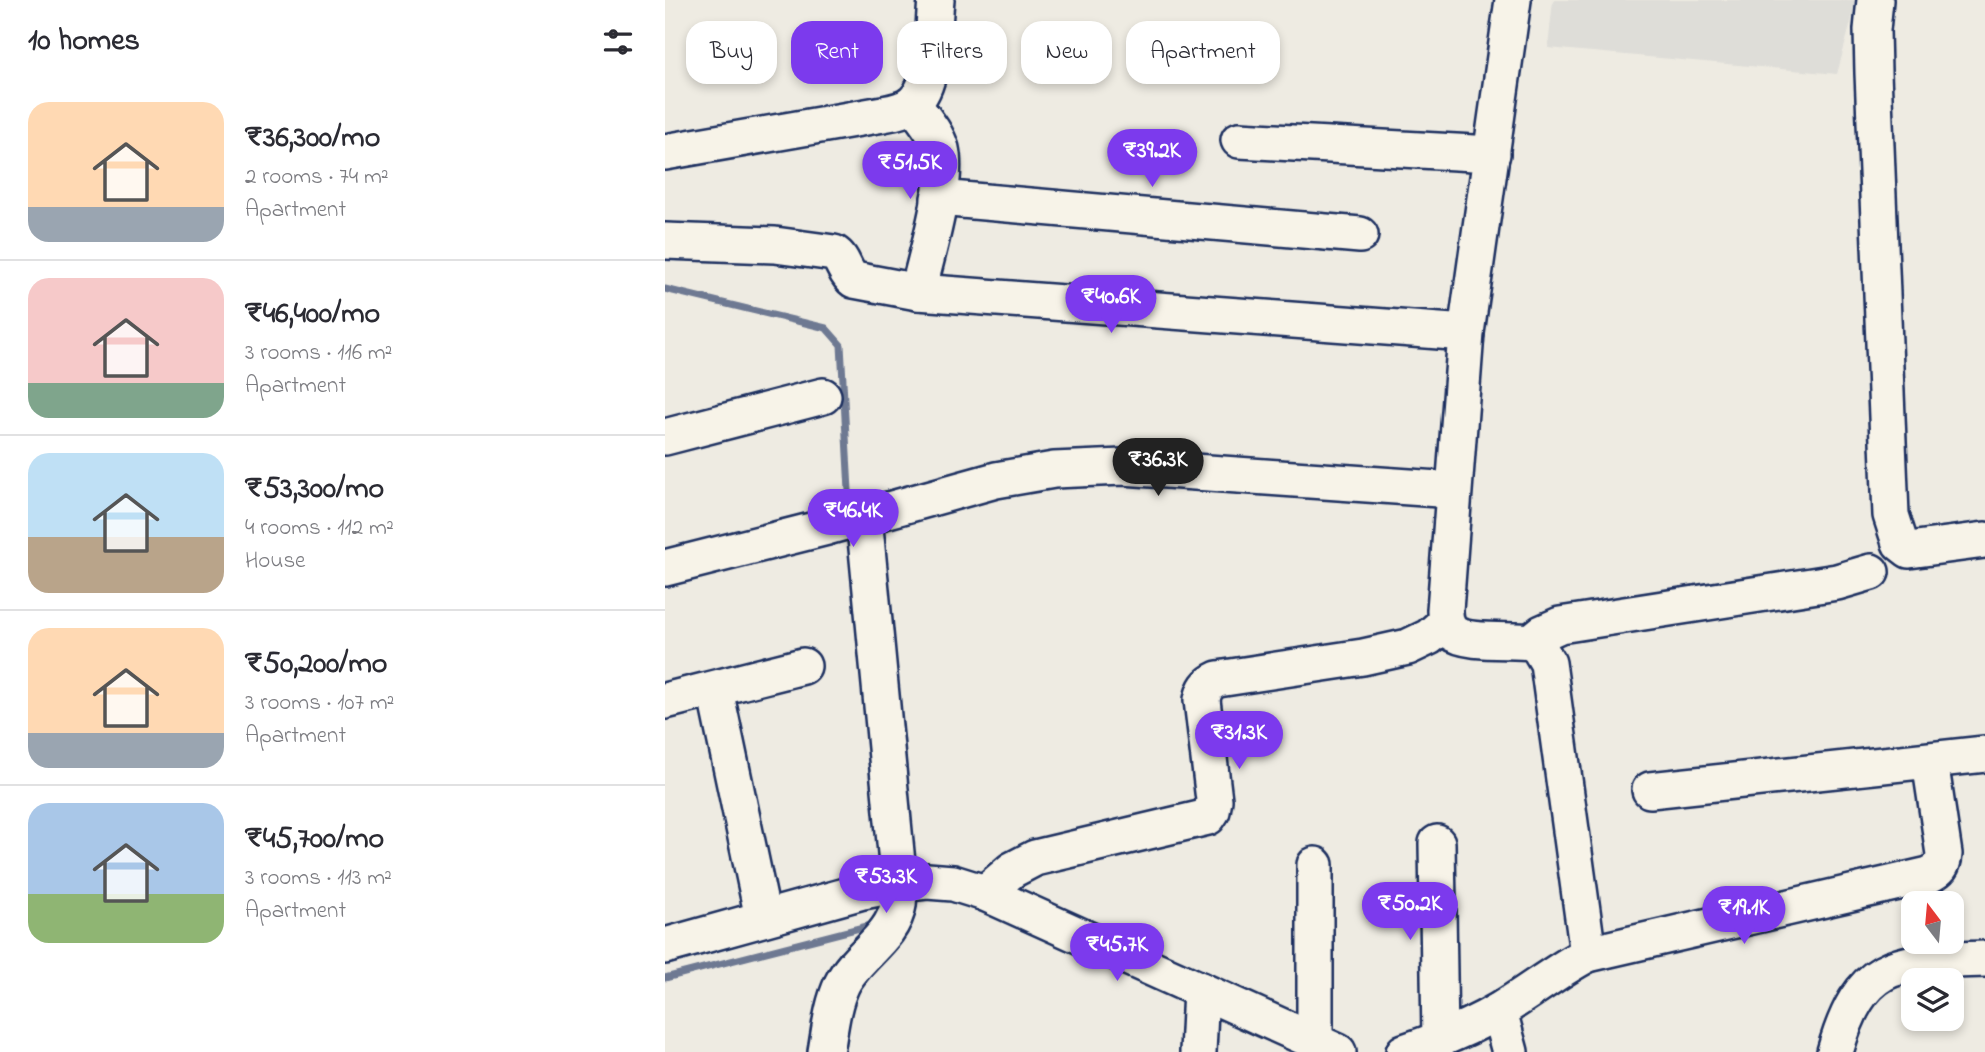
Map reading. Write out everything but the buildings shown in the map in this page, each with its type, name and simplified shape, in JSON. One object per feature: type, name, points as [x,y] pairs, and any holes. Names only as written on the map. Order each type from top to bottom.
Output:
[{"type":"street","points":[[665,152],[883,114],[913,104],[921,94],[928,77],[936,0]]},
{"type":"street","points":[[1513,0],[1467,333],[1445,610],[1446,622],[1453,632],[1464,638],[1531,642],[1539,648],[1548,663],[1588,954]]},
{"type":"street","points":[[1875,0],[1872,30],[1873,73],[1888,492],[1892,523],[1900,543],[1909,550],[1985,540]]},
{"type":"street","points":[[913,104],[935,134],[943,163],[939,198],[918,292]]},
{"type":"street","points":[[1239,140],[1492,154]]},
{"type":"street","points":[[939,198],[1360,235]]},
{"type":"street","points":[[665,241],[775,245],[834,253],[839,256],[847,275],[854,280],[918,292],[1467,333]]},
{"type":"street","points":[[665,438],[823,396]]},
{"type":"street","points":[[665,568],[996,480],[1085,467],[1123,467],[1453,490]]},
{"type":"street","points":[[826,1052],[832,1016],[843,982],[860,958],[892,924],[898,906],[899,884],[864,517]]},
{"type":"street","points":[[1531,642],[1542,633],[1560,625],[1837,582],[1871,572]]},
{"type":"street","points":[[985,893],[1012,870],[1035,858],[1208,817],[1214,800],[1202,700],[1209,684],[1218,679],[1363,657],[1408,647],[1429,637],[1446,622]]},
{"type":"street","points":[[665,701],[803,666]]},
{"type":"street","points":[[715,690],[763,918]]},
{"type":"street","points":[[1650,790],[1985,754]]},
{"type":"street","points":[[1404,1052],[1440,1040],[1499,1011],[1566,965],[1588,954],[1929,875],[1943,864],[1944,854],[1930,761]]},
{"type":"street","points":[[1437,843],[1440,1040]]},
{"type":"street","points":[[665,946],[863,891],[927,881],[953,883],[985,893],[1327,1047],[1315,865]]},
{"type":"street","points":[[1835,1052],[1850,1013],[1865,986],[1877,976],[1894,967],[1917,961],[1985,959]]},
{"type":"street","points":[[1198,1052],[1201,990]]},
{"type":"street","points":[[1499,1011],[1510,1052]]},
{"type":"shaded area","points":[[1553,0],[1857,0],[1837,74],[1548,48]]},
{"type":"waterway","points":[[665,289],[826,328],[841,345],[850,509]]},
{"type":"waterway","points":[[665,978],[875,924]]}]
